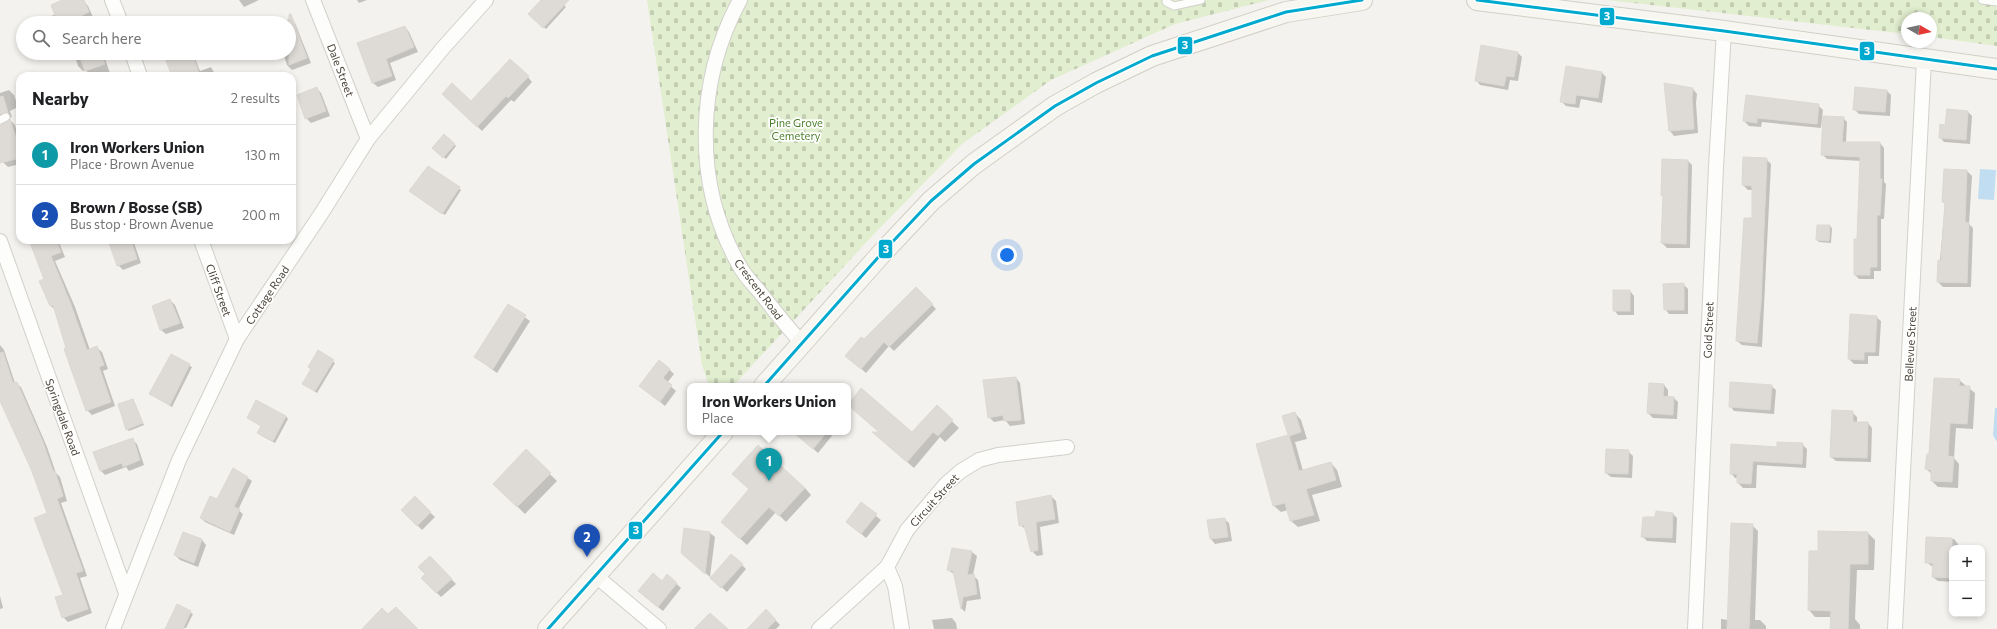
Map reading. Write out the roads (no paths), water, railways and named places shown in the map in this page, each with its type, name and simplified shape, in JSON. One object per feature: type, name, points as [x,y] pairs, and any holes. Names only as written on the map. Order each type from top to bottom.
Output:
[{"type":"main road","points":[[767,383],[882,252],[931,202],[974,164],[1055,106],[1096,83],[1152,56],[1286,12],[1362,0]]},
{"type":"main road","points":[[1476,0],[1724,31],[1997,69]]},
{"type":"main road","points":[[548,629],[720,435]]},
{"type":"street","points":[[112,0],[118,16]]},
{"type":"street","name":"Dale Street","points":[[314,0],[368,139]]},
{"type":"street","name":"Cottage Road","points":[[113,629],[179,460],[237,339],[321,214],[368,139],[443,48],[486,0]]},
{"type":"street","name":"Crescent Road","points":[[740,0],[729,21],[715,59],[707,99],[705,140],[709,183],[716,211],[739,266],[802,343]]},
{"type":"street","name":"Gold Street","points":[[1695,629],[1716,167],[1724,31]]},
{"type":"street","points":[[134,60],[139,72]]},
{"type":"street","name":"Bellevue Street","points":[[1895,629],[1924,60]]},
{"type":"street","name":"Springdale Road","points":[[0,241],[126,593]]},
{"type":"street","name":"Cliff Street","points":[[202,244],[237,339]]},
{"type":"street","name":"Circuit Street","points":[[819,629],[887,567],[907,530],[946,484],[961,471],[979,460],[998,455],[1066,447]]},
{"type":"street","points":[[887,567],[896,586],[902,629]]},
{"type":"street","points":[[596,576],[659,629]]},
{"type":"lane","points":[[1166,0],[1166,2],[1174,6],[1201,0]]},
{"type":"lane","points":[[1982,0],[1997,2]]},
{"type":"water","points":[[1980,169],[1996,170],[1994,200],[1978,199]]},
{"type":"water","points":[[1995,408],[1997,408],[1997,442],[1993,435]]},
{"type":"place","name":"Iron Workers Union","points":[[769,481]]},
{"type":"place","name":"Brown / Bosse (SB)","points":[[587,557]]},
{"type":"park label","name":"Pine Grove Cemetery","points":[[796,128]]}]
